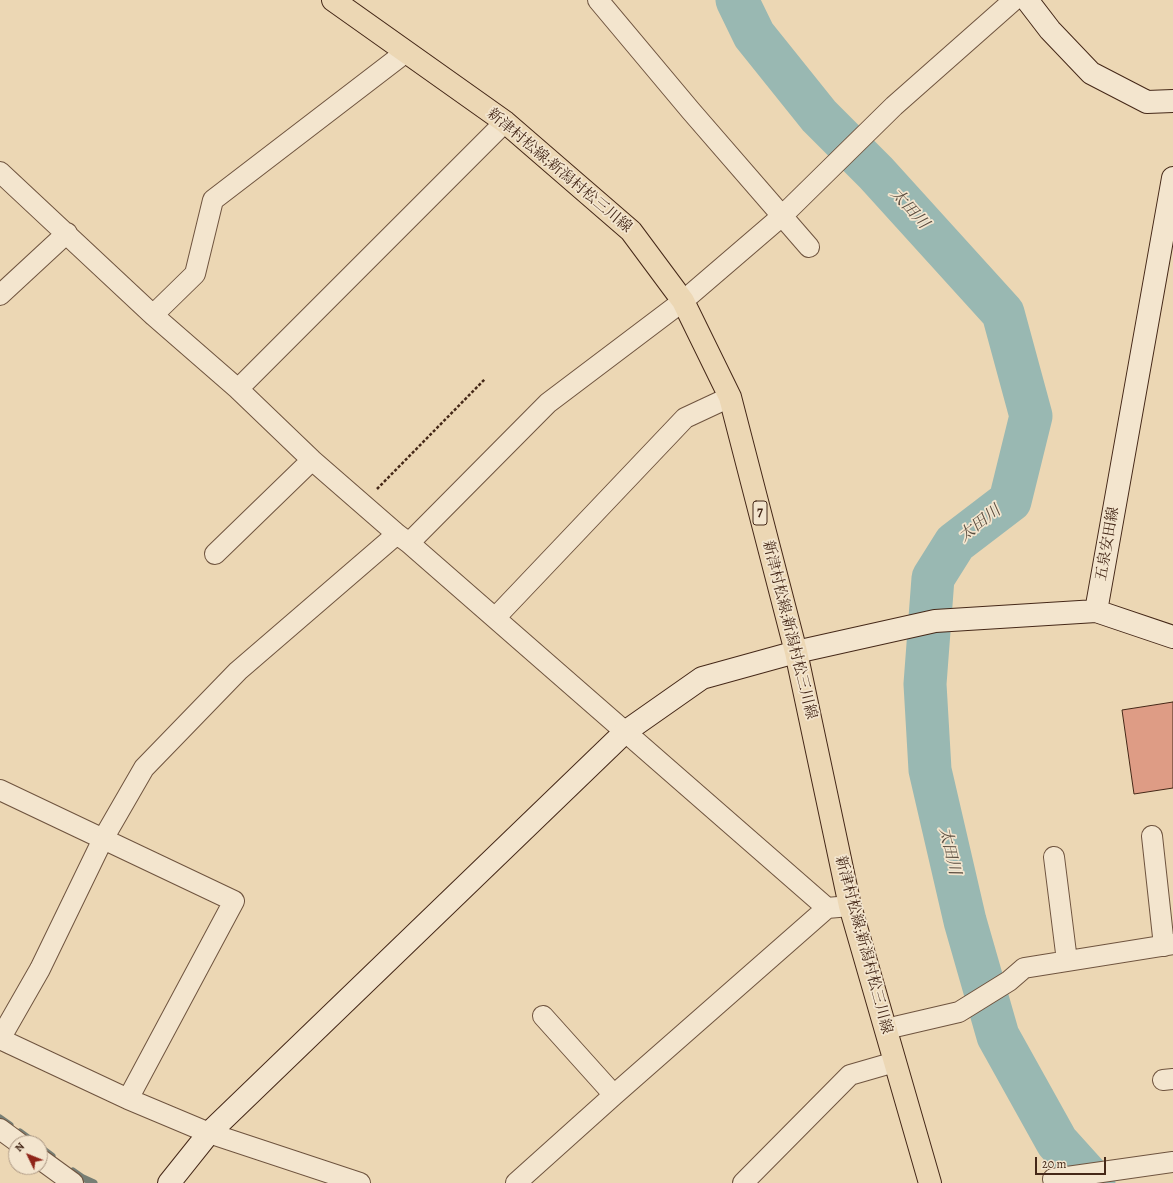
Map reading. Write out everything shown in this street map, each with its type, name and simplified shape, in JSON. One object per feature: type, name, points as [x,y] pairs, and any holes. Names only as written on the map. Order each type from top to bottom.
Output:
[{"type":"main road","name":"新津村松線;新潟村松三川線","points":[[333,0],[504,122],[631,231],[683,302],[730,397],[796,652],[850,906],[930,1183]]},
{"type":"street","points":[[598,0],[787,210],[809,247]]},
{"type":"street","points":[[360,1183],[209,1133],[128,1099],[0,1039],[40,969],[103,839],[144,768],[238,671],[403,538],[548,403],[683,302],[787,210],[894,106],[1014,0]]},
{"type":"street","points":[[1027,0],[1050,30],[1091,73],[1148,102],[1173,101]]},
{"type":"street","points":[[153,315],[195,274],[212,200],[406,52]]},
{"type":"street","points":[[238,389],[504,122]]},
{"type":"street","points":[[0,172],[153,315],[238,389],[312,460],[827,908]]},
{"type":"street","name":"五泉安田線","points":[[1096,611],[1173,178]]},
{"type":"street","points":[[0,295],[67,233]]},
{"type":"street","points":[[495,618],[685,418],[730,397]]},
{"type":"street","points":[[215,554],[312,460]]},
{"type":"street","points":[[169,1183],[209,1133],[625,732],[702,678],[796,652],[935,621],[1096,611],[1173,637]]},
{"type":"street","points":[[0,790],[234,901],[128,1099]]},
{"type":"street","points":[[886,1029],[959,1012],[1008,981],[1024,968],[1168,945],[1152,836]]},
{"type":"street","points":[[1054,857],[1067,961]]},
{"type":"street","points":[[516,1183],[827,908],[850,906]]},
{"type":"street","points":[[543,1016],[614,1095]]},
{"type":"street","points":[[742,1183],[850,1075],[895,1062]]},
{"type":"street","points":[[0,1129],[8,1135]]},
{"type":"street","points":[[1053,1179],[1173,1162]]},
{"type":"street","points":[[48,1165],[72,1183]]},
{"type":"path","points":[[363,504],[485,379]]},
{"type":"building","points":[[1173,702],[1173,788],[1134,794],[1122,710]]},
{"type":"waterway","name":"太田川","points":[[737,0],[754,35],[819,116],[876,173],[1003,313],[1031,416],[1010,501],[955,543],[933,578],[925,684],[930,770],[965,921],[998,1036],[1057,1142],[1094,1183]]},
{"type":"waterway","points":[[0,1118],[10,1125]]},
{"type":"waterway","points":[[20,1132],[24,1135]]},
{"type":"waterway","points":[[48,1153],[52,1156]]},
{"type":"waterway","points":[[73,1171],[94,1183]]}]
